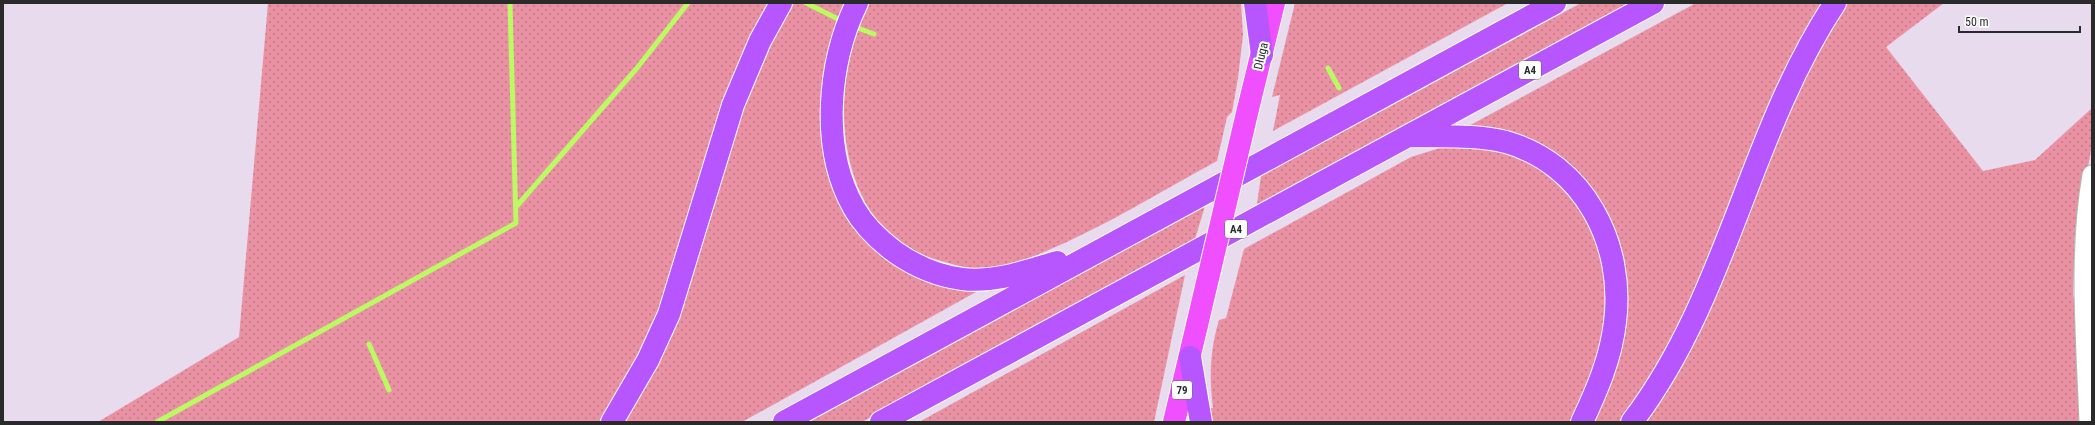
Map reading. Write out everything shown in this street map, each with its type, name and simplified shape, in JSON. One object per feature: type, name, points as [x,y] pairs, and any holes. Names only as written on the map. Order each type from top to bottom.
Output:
[{"type":"highway","points":[[612,422],[648,360],[669,314],[733,105],[760,41],[781,3]]},
{"type":"highway","points":[[857,3],[846,29],[836,65],[832,122],[838,165],[843,184],[854,210],[873,234],[915,264],[944,275],[962,279],[1001,278],[1100,249]]},
{"type":"highway","points":[[1255,3],[1262,55]]},
{"type":"highway","points":[[784,422],[1553,3]]},
{"type":"highway","name":"A4","points":[[887,420],[1653,3]]},
{"type":"highway","points":[[1632,422],[1673,362],[1690,328],[1709,285],[1790,82],[1835,3]]},
{"type":"highway","points":[[1407,136],[1467,137],[1506,142],[1546,160],[1570,178],[1584,194],[1598,218],[1612,254],[1616,297],[1615,321],[1605,368],[1582,422]]},
{"type":"highway","points":[[1190,357],[1201,422]]},
{"type":"main road","name":"Długa","points":[[1190,357],[1274,3]]},
{"type":"main road","name":"79","points":[[1174,422],[1190,357]]},
{"type":"street","points":[[2089,422],[2084,264],[2087,202],[2092,175]]},
{"type":"shaded area","points":[[268,3],[770,3],[754,31],[728,91],[707,153],[671,280],[658,315],[636,362],[601,422],[98,422],[239,337]]},
{"type":"shaded area","points":[[791,3],[844,3],[832,41],[823,134],[895,265],[924,280],[976,292],[742,422],[622,422],[760,61]]},
{"type":"shaded area","points":[[869,3],[1241,3],[1243,35],[1238,78],[1232,112],[1227,117],[1217,161],[1088,232],[1044,252],[1010,265],[989,269],[969,268],[938,260],[909,248],[886,230],[868,207],[856,180],[848,151],[844,121],[845,90],[849,61],[860,24]]},
{"type":"shaded area","points":[[1295,3],[1508,3],[1273,131],[1280,95],[1272,97]]},
{"type":"shaded area","points":[[1581,3],[1629,3],[1257,204],[1261,176]]},
{"type":"shaded area","points":[[1696,3],[1826,3],[1684,320],[1622,422],[1590,422],[1618,347],[1596,198],[1463,129]]},
{"type":"shaded area","points":[[1848,3],[1944,3],[1886,47],[1983,171],[2035,160],[2092,108],[2092,144],[2082,202],[2075,229],[2073,295],[2081,334],[2084,422],[1643,422],[1790,105],[1819,49]]},
{"type":"shaded area","points":[[1463,146],[1508,152],[1542,168],[1573,194],[1602,250],[1608,303],[1602,349],[1571,422],[1211,422],[1206,410],[1213,408],[1211,364],[1216,331],[1219,320],[1226,318],[1244,249],[1411,157],[1443,147]]},
{"type":"shaded area","points":[[1205,206],[1195,239],[862,422],[809,422]]},
{"type":"shaded area","points":[[1185,275],[1154,422],[919,422]]},
{"type":"waterway","points":[[157,422],[516,223],[510,3]]},
{"type":"waterway","points":[[516,207],[637,68],[688,3]]},
{"type":"waterway","points":[[806,3],[838,19]]},
{"type":"waterway","points":[[858,28],[874,34]]},
{"type":"waterway","points":[[1328,68],[1339,88]]},
{"type":"waterway","points":[[369,344],[389,390]]}]
